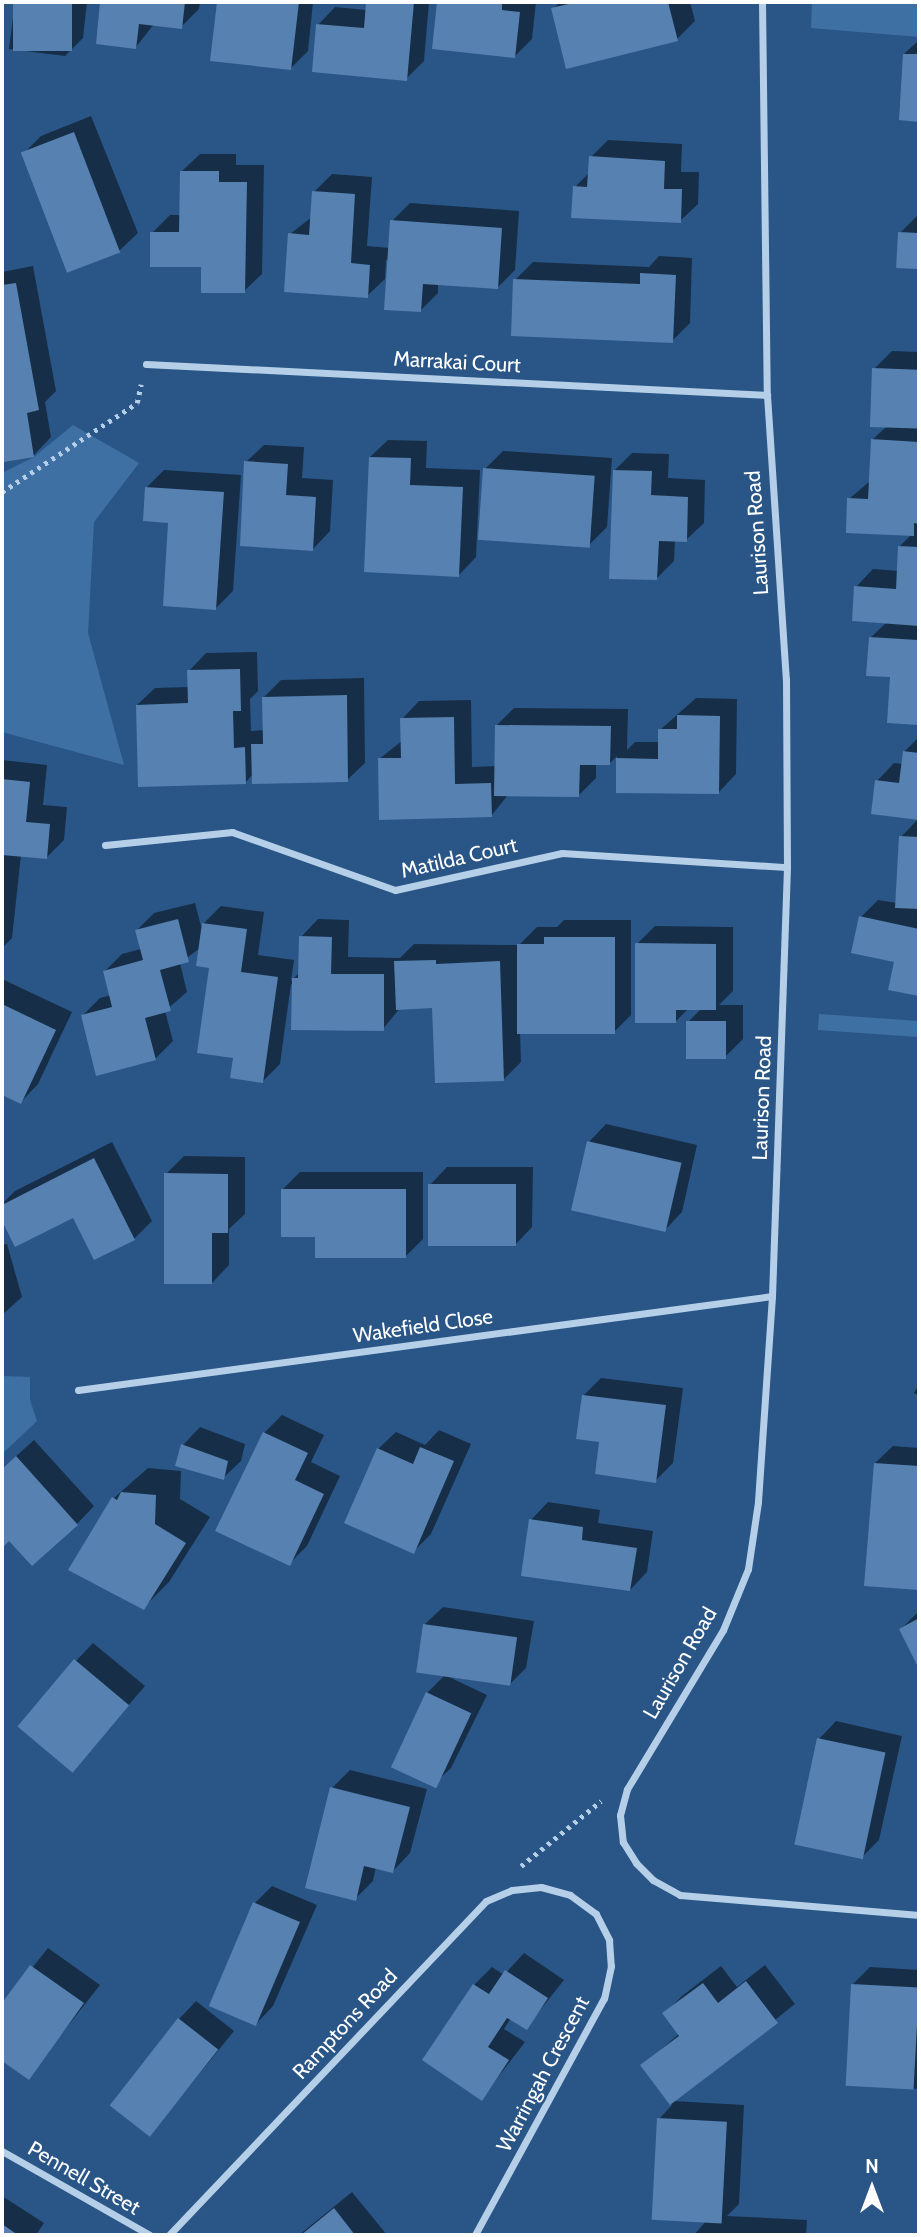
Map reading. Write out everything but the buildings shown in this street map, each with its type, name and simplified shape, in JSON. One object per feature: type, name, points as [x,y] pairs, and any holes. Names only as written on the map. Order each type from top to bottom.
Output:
[{"type":"street","name":"Laurison Road","points":[[762,2],[766,395],[786,679],[787,867],[772,1296],[758,1502],[748,1569],[723,1630],[627,1789],[621,1815],[623,1842],[653,1880],[680,1895],[919,1914]]},
{"type":"street","name":"Marrakai Court","points":[[146,364],[766,395]]},
{"type":"street","name":"Matilda Court","points":[[105,845],[232,832],[395,890],[562,853],[787,867]]},
{"type":"street","name":"Wakefield Close","points":[[78,1390],[772,1296]]},
{"type":"street","name":"Ramptons Road","points":[[169,2235],[486,1901],[512,1890],[541,1887],[570,1895]]},
{"type":"street","name":"Warringah Crescent","points":[[475,2235],[604,1998],[611,1966],[609,1940],[596,1914],[570,1895]]},
{"type":"street","name":"Pennell Street","points":[[2,2151],[150,2235]]},
{"type":"path","points":[[2,492],[137,403],[146,364]]},
{"type":"path","points":[[512,1890],[523,1863],[596,1803],[627,1789]]},
{"type":"shaded area","points":[[812,2],[919,2],[919,37],[811,28]]},
{"type":"shaded area","points":[[73,425],[139,463],[94,522],[88,633],[124,765],[2,732],[2,473],[34,457]]},
{"type":"shaded area","points":[[819,1014],[919,1021],[918,1037],[818,1030]]},
{"type":"shaded area","points":[[2,1376],[30,1377],[30,1400],[37,1421],[2,1454]]}]
